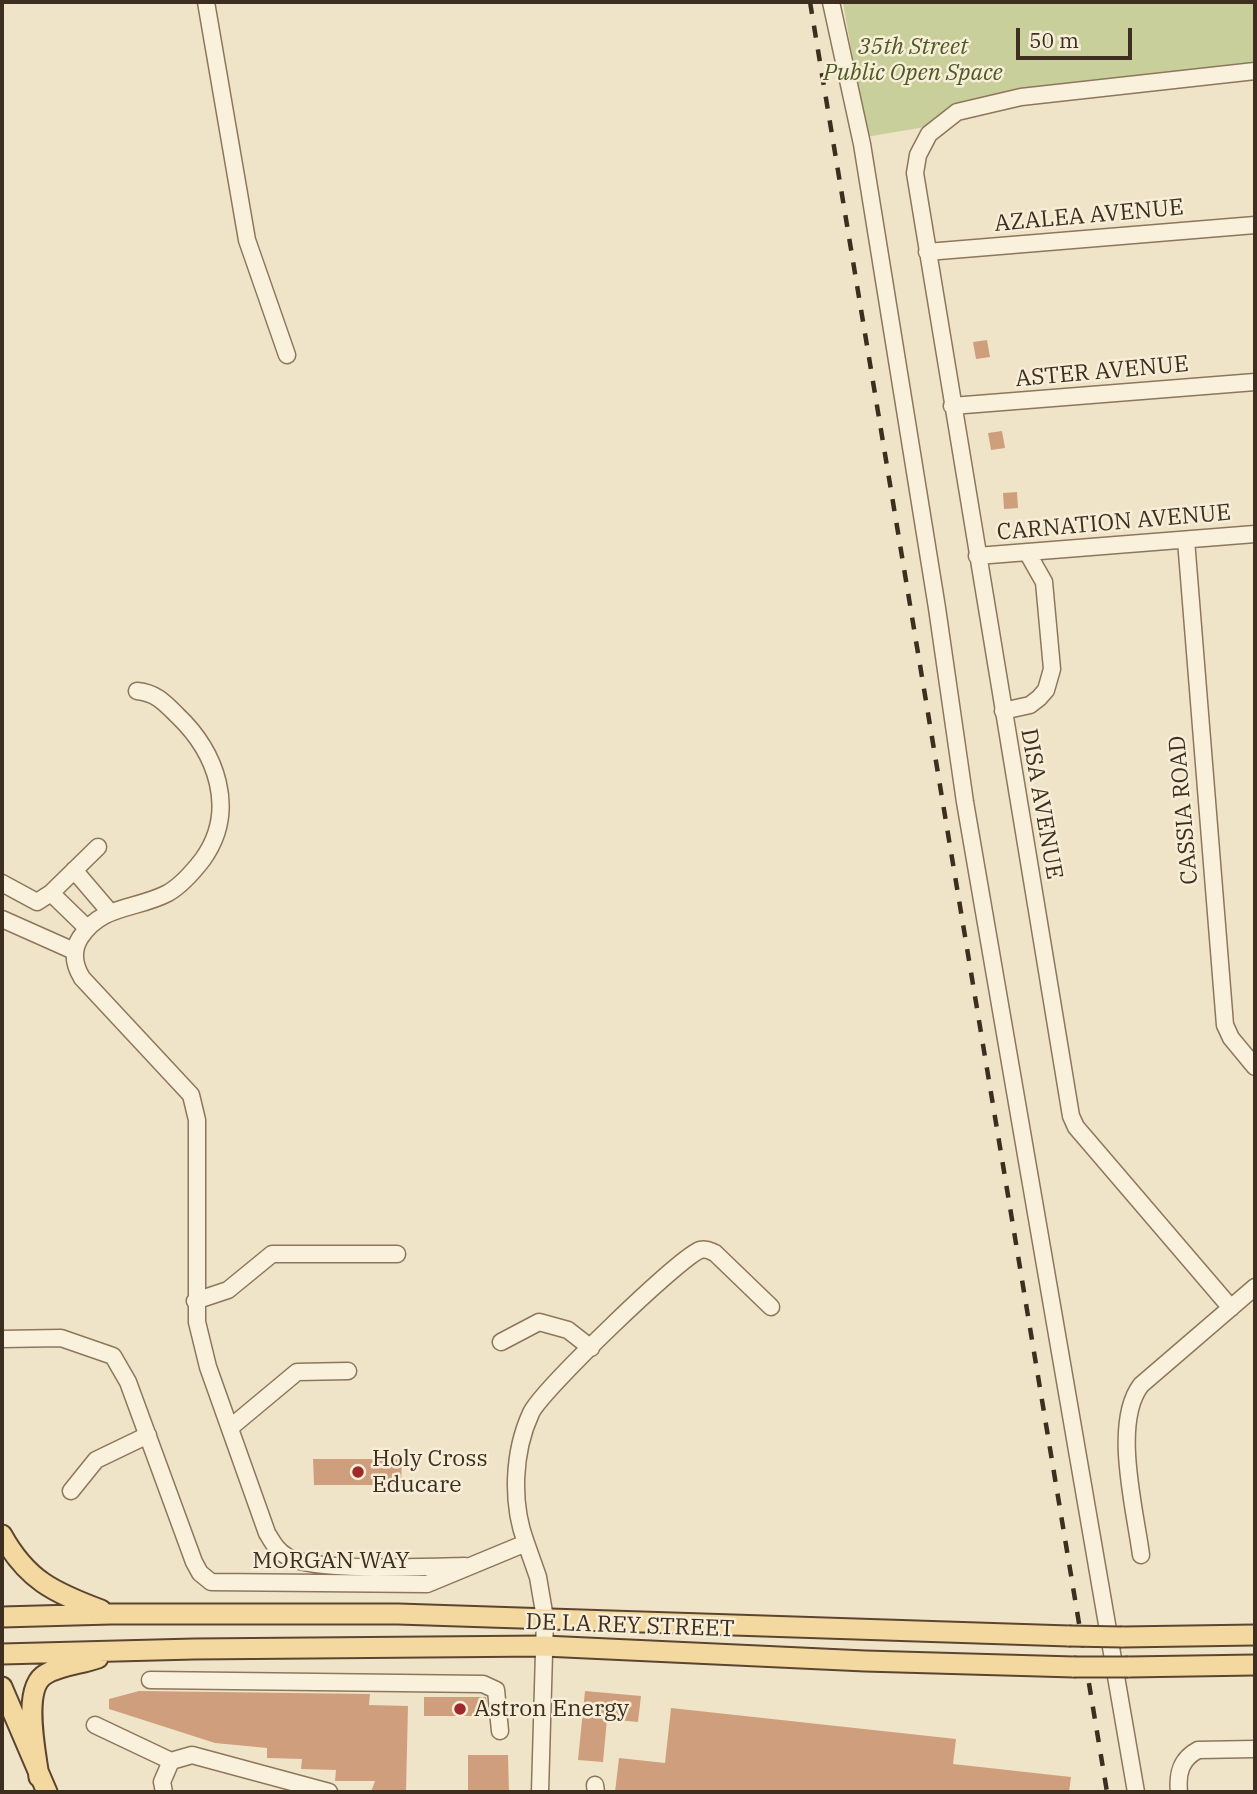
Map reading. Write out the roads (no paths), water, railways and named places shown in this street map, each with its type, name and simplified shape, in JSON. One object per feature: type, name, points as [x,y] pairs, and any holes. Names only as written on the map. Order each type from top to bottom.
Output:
[{"type":"main road","points":[[2,1535],[16,1560],[45,1586],[111,1614]]},
{"type":"main road","name":"DE LA REY STREET","points":[[2,1617],[294,1612],[1069,1636],[1255,1635]]},
{"type":"main road","name":"DE LA REY STREET","points":[[2,1654],[544,1646],[865,1661],[1073,1667],[1255,1665]]},
{"type":"main road","points":[[43,1785],[32,1710],[35,1686],[45,1674],[115,1651]]},
{"type":"main road","points":[[2,1687],[43,1785]]},
{"type":"street","points":[[206,2],[247,240],[287,355]]},
{"type":"street","points":[[831,2],[862,144],[937,608],[965,802],[1136,1792]]},
{"type":"street","name":"DISA AVENUE","points":[[1231,1308],[1070,1116],[915,182],[916,164],[929,134],[949,116],[1021,97],[1255,71]]},
{"type":"street","name":"AZALEA AVENUE","points":[[927,252],[1255,225]]},
{"type":"street","name":"ASTER AVENUE","points":[[952,406],[1255,382]]},
{"type":"street","name":"CARNATION AVENUE","points":[[977,556],[1255,534]]},
{"type":"street","name":"CASSIA ROAD","points":[[1185,540],[1224,1025],[1255,1067]]},
{"type":"street","points":[[1003,711],[1030,705],[1039,698],[1046,690],[1052,669],[1044,582],[1027,552]]},
{"type":"street","points":[[137,691],[154,694],[206,747],[218,781],[219,816],[205,856],[183,882],[153,899],[109,911],[87,928],[75,951],[76,965],[82,978],[191,1095],[194,1102],[197,1120],[197,1322],[208,1367],[267,1533],[276,1549],[286,1556],[313,1565],[465,1566]]},
{"type":"street","points":[[2,883],[37,902],[51,893],[97,847]]},
{"type":"street","points":[[75,870],[109,911]]},
{"type":"street","points":[[51,893],[87,928]]},
{"type":"street","points":[[2,919],[75,951]]},
{"type":"street","points":[[540,1792],[545,1618],[538,1577],[520,1525],[517,1486],[517,1457],[522,1433],[533,1409],[590,1348],[667,1275],[687,1258],[705,1249],[715,1253],[771,1307]]},
{"type":"street","points":[[195,1301],[228,1290],[272,1254],[397,1254]]},
{"type":"street","points":[[1141,1555],[1128,1456],[1127,1418],[1132,1396],[1141,1385],[1255,1287]]},
{"type":"street","points":[[501,1342],[539,1322],[568,1330],[590,1348]]},
{"type":"street","name":"MORGAN WAY","points":[[2,1339],[61,1338],[113,1356],[128,1382],[194,1562],[200,1573],[211,1582],[427,1584],[526,1543]]},
{"type":"street","points":[[231,1427],[297,1372],[348,1371]]},
{"type":"street","points":[[71,1491],[96,1460],[148,1435]]},
{"type":"street","points":[[150,1680],[483,1684],[496,1690],[500,1731]]},
{"type":"street","points":[[95,1725],[171,1761],[192,1755],[214,1759],[329,1792]]},
{"type":"street","points":[[1179,1792],[1179,1770],[1198,1750],[1255,1749]]},
{"type":"street","points":[[164,1792],[162,1782],[171,1761]]},
{"type":"railway","points":[[810,2],[1107,1792]]},
{"type":"place","name":"Holy Cross Educare","points":[[358,1472]]},
{"type":"place","name":"Astron Energy","points":[[460,1709]]},
{"type":"park label","name":"35th Street Public Open Space","points":[[913,60]]}]
